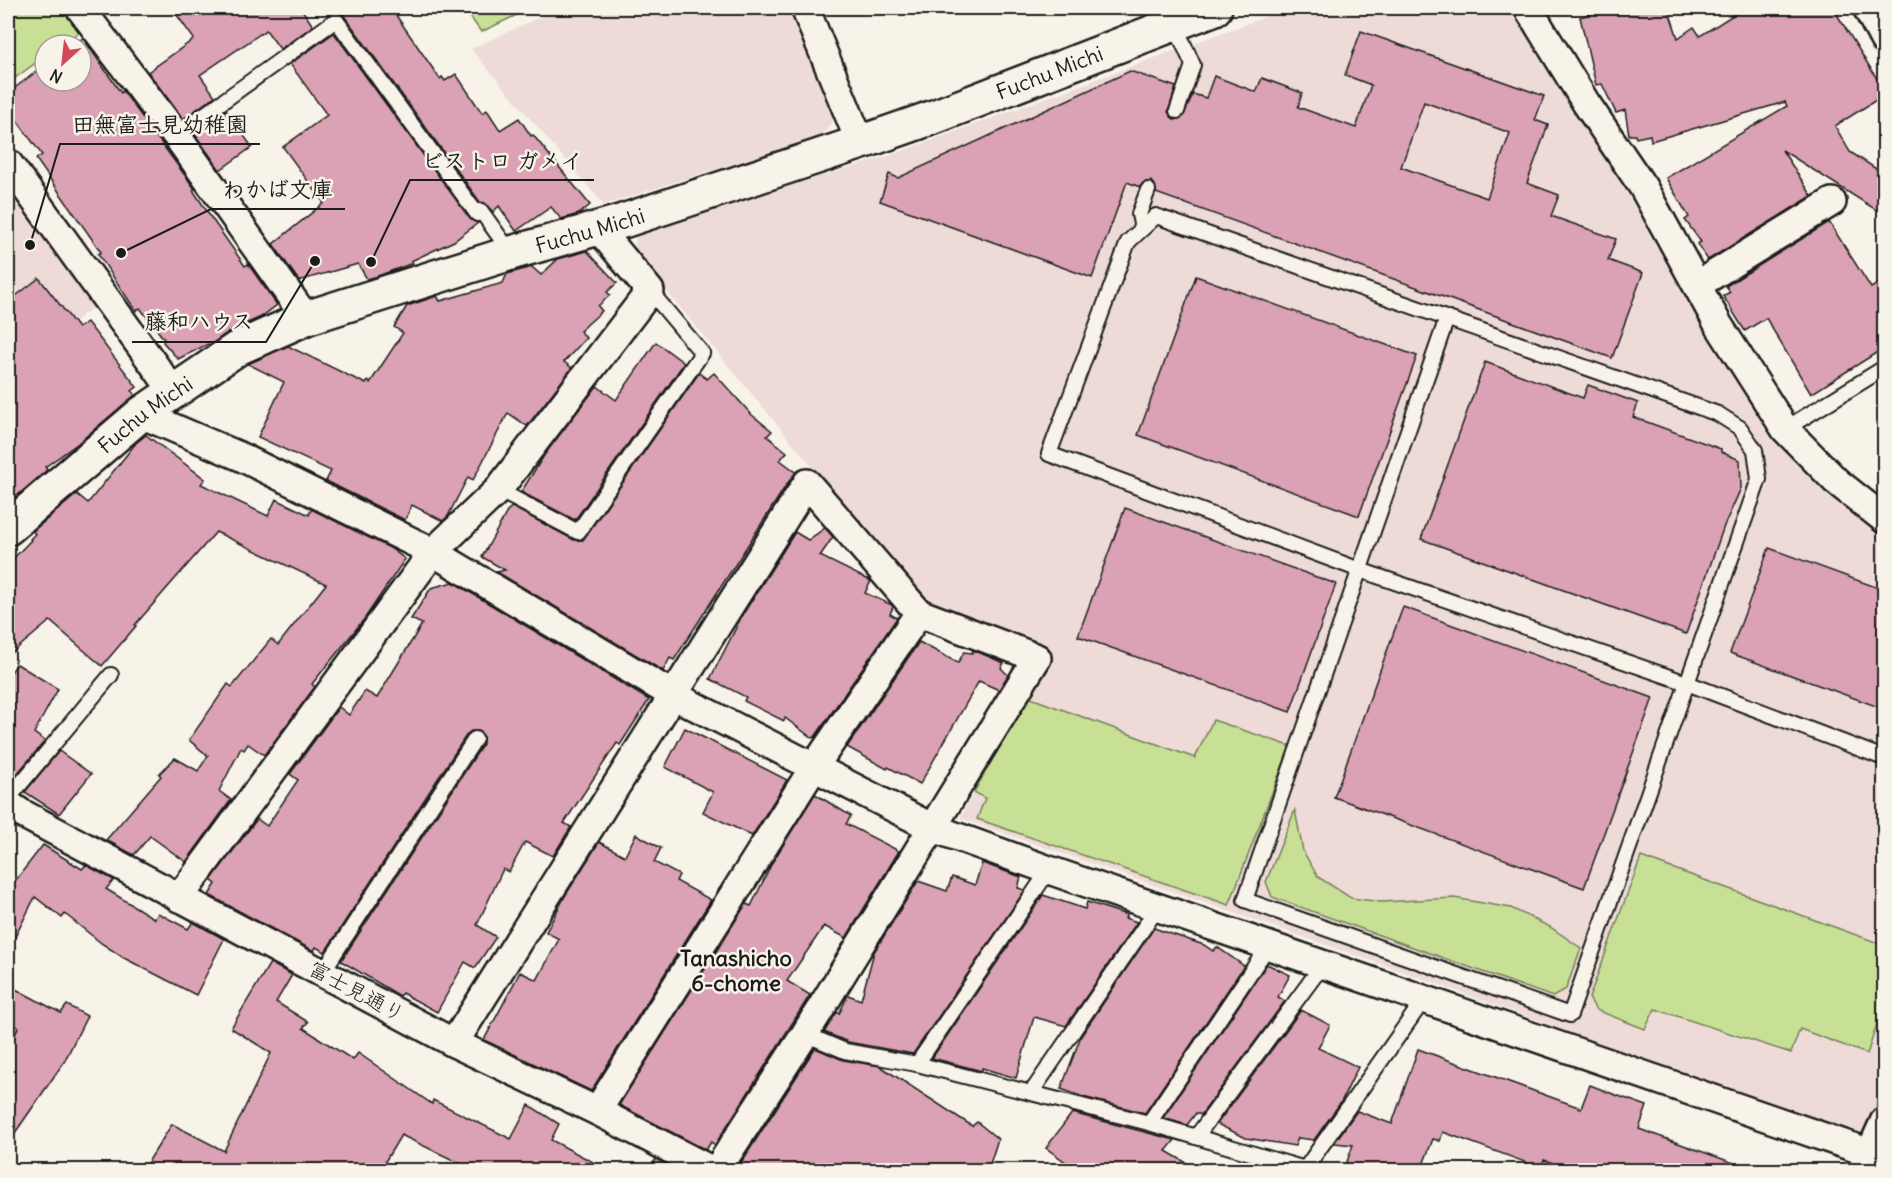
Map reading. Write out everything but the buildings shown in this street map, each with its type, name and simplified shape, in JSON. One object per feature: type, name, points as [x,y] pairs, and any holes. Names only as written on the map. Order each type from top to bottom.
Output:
[{"type":"street","points":[[80,8],[176,135],[306,318]]},
{"type":"street","points":[[805,8],[860,142]]},
{"type":"street","name":"Fuchu Michi","points":[[8,528],[141,414],[173,391],[238,348],[306,318],[598,228],[934,117],[1215,8]]},
{"type":"street","points":[[1528,8],[1586,103],[1643,187],[1718,324],[1785,429],[1836,481],[1884,519]]},
{"type":"street","points":[[1867,8],[1884,40]]},
{"type":"street","points":[[8,163],[173,391]]},
{"type":"street","points":[[1697,285],[1832,202]]},
{"type":"street","points":[[179,898],[433,552],[498,490],[650,291],[598,228]]},
{"type":"street","points":[[141,414],[239,456],[433,552],[673,695],[933,828],[1049,870],[1425,998],[1866,1162],[1884,1122]]},
{"type":"street","points":[[454,1043],[807,483],[919,612],[1037,658],[805,1034],[717,1170]]},
{"type":"street","points":[[597,1111],[814,767],[919,612]]},
{"type":"street","name":"富士見通り","points":[[8,804],[179,898],[454,1043],[597,1111],[711,1170]]},
{"type":"lane","points":[[176,135],[336,20],[477,214],[481,211],[511,253]]},
{"type":"lane","points":[[1174,23],[1193,65],[1177,111]]},
{"type":"lane","points":[[1142,229],[1139,214],[1148,190]]},
{"type":"lane","points":[[1447,318],[1360,570],[1245,900],[1570,1014],[1687,683],[1759,479],[1755,450],[1740,428],[1718,414],[1447,318],[1156,216],[1128,242],[1049,454],[1360,570],[1687,683],[1884,758]]},
{"type":"lane","points":[[498,490],[579,532],[702,354],[650,291]]},
{"type":"lane","points":[[1785,429],[1884,368]]},
{"type":"lane","points":[[8,798],[111,675]]},
{"type":"lane","points":[[322,973],[475,739]]},
{"type":"lane","points":[[917,1065],[1049,870]]},
{"type":"lane","points":[[1030,1093],[1158,907]]},
{"type":"lane","points":[[1149,1123],[1269,945]]},
{"type":"lane","points":[[1196,1137],[1324,963]]},
{"type":"lane","points":[[805,1034],[845,1051],[917,1065],[1149,1123],[1305,1169],[1425,998]]},
{"type":"shaded area","points":[[559,8],[789,8],[837,115],[823,135],[604,205],[471,49]]},
{"type":"shaded area","points":[[1289,8],[1517,8],[1713,339],[1833,490],[1884,533],[1884,1100],[1872,1128],[1854,1136],[1418,977],[960,818],[1052,652],[931,610],[634,252],[636,232],[889,156]]},
{"type":"shaded area","points":[[8,186],[97,304],[8,373]]},
{"type":"green space","points":[[8,8],[67,8],[83,29],[78,33],[33,33],[33,65],[8,83]]},
{"type":"green space","points":[[464,8],[515,8],[519,14],[481,32]]},
{"type":"green space","points":[[1028,697],[1195,758],[1213,720],[1290,746],[1229,905],[977,819],[985,798],[974,792]]},
{"type":"green space","points":[[1295,810],[1303,851],[1318,877],[1351,898],[1381,902],[1454,898],[1511,908],[1550,927],[1581,948],[1566,989],[1553,997],[1272,897],[1266,882]]},
{"type":"green space","points":[[1641,857],[1884,945],[1884,1003],[1867,1054],[1800,1029],[1791,1053],[1655,1009],[1645,1029],[1596,1010],[1589,998]]},
{"type":"place","name":"田無富士見幼稚園","points":[[30,245]]},
{"type":"place","name":"わかば文庫","points":[[121,253]]},
{"type":"place","name":"藤和ハウス","points":[[315,261]]},
{"type":"place","name":"ビストロ ガメイ","points":[[371,262]]},
{"type":"district","name":"Tanashicho 6-chome","points":[[736,970]]}]
